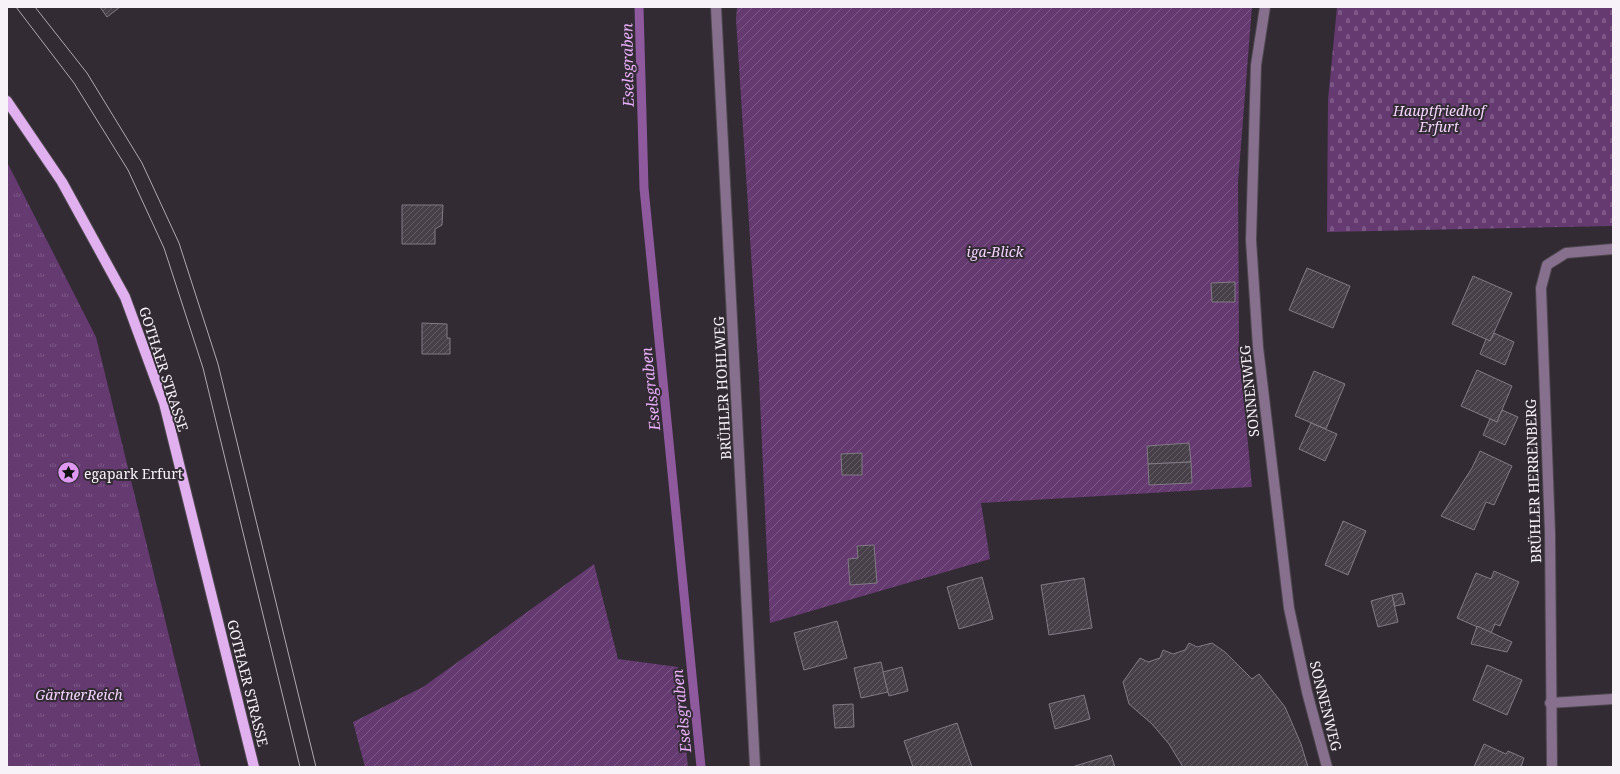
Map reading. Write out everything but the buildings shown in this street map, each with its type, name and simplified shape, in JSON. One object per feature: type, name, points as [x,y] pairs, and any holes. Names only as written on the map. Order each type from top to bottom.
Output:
[{"type":"main road","name":"GOTHAER STRASSE","points":[[7,101],[62,182],[126,297],[164,403],[254,767]]},
{"type":"street","name":"BRÜHLER HOHLWEG","points":[[716,7],[755,767]]},
{"type":"street","name":"SONNENWEG","points":[[1265,7],[1256,65],[1251,240],[1258,347],[1289,608],[1307,692],[1327,767]]},
{"type":"street","name":"BRÜHLER HERRENBERG","points":[[1552,767],[1550,703],[1550,533],[1541,288],[1547,265],[1566,253],[1613,249]]},
{"type":"street","points":[[1550,703],[1613,699]]},
{"type":"green space","name":"iga-Blick","points":[[737,7],[1252,7],[1238,182],[1239,347],[1252,487],[981,503],[990,559],[770,623],[759,378],[736,19]]},
{"type":"green space","name":"Hauptfriedhof Erfurt","points":[[1337,7],[1613,7],[1613,226],[1327,232],[1328,100]]},
{"type":"green space","name":"egapark Erfurt","points":[[7,162],[96,337],[201,767],[7,767]]},
{"type":"green space","points":[[594,564],[618,659],[678,667],[688,767],[365,767],[353,722],[423,687]]},
{"type":"waterway","name":"Eselsgraben","points":[[639,7],[644,188],[701,767]]},
{"type":"tram line","points":[[16,7],[74,83],[128,170],[164,248],[203,368],[300,767]]},
{"type":"tram line","points":[[35,7],[87,73],[142,163],[179,243],[218,364],[316,767]]},
{"type":"place","name":"egapark Erfurt","points":[[68,473]]},
{"type":"park label","name":"GärtnerReich","points":[[79,694]]}]
